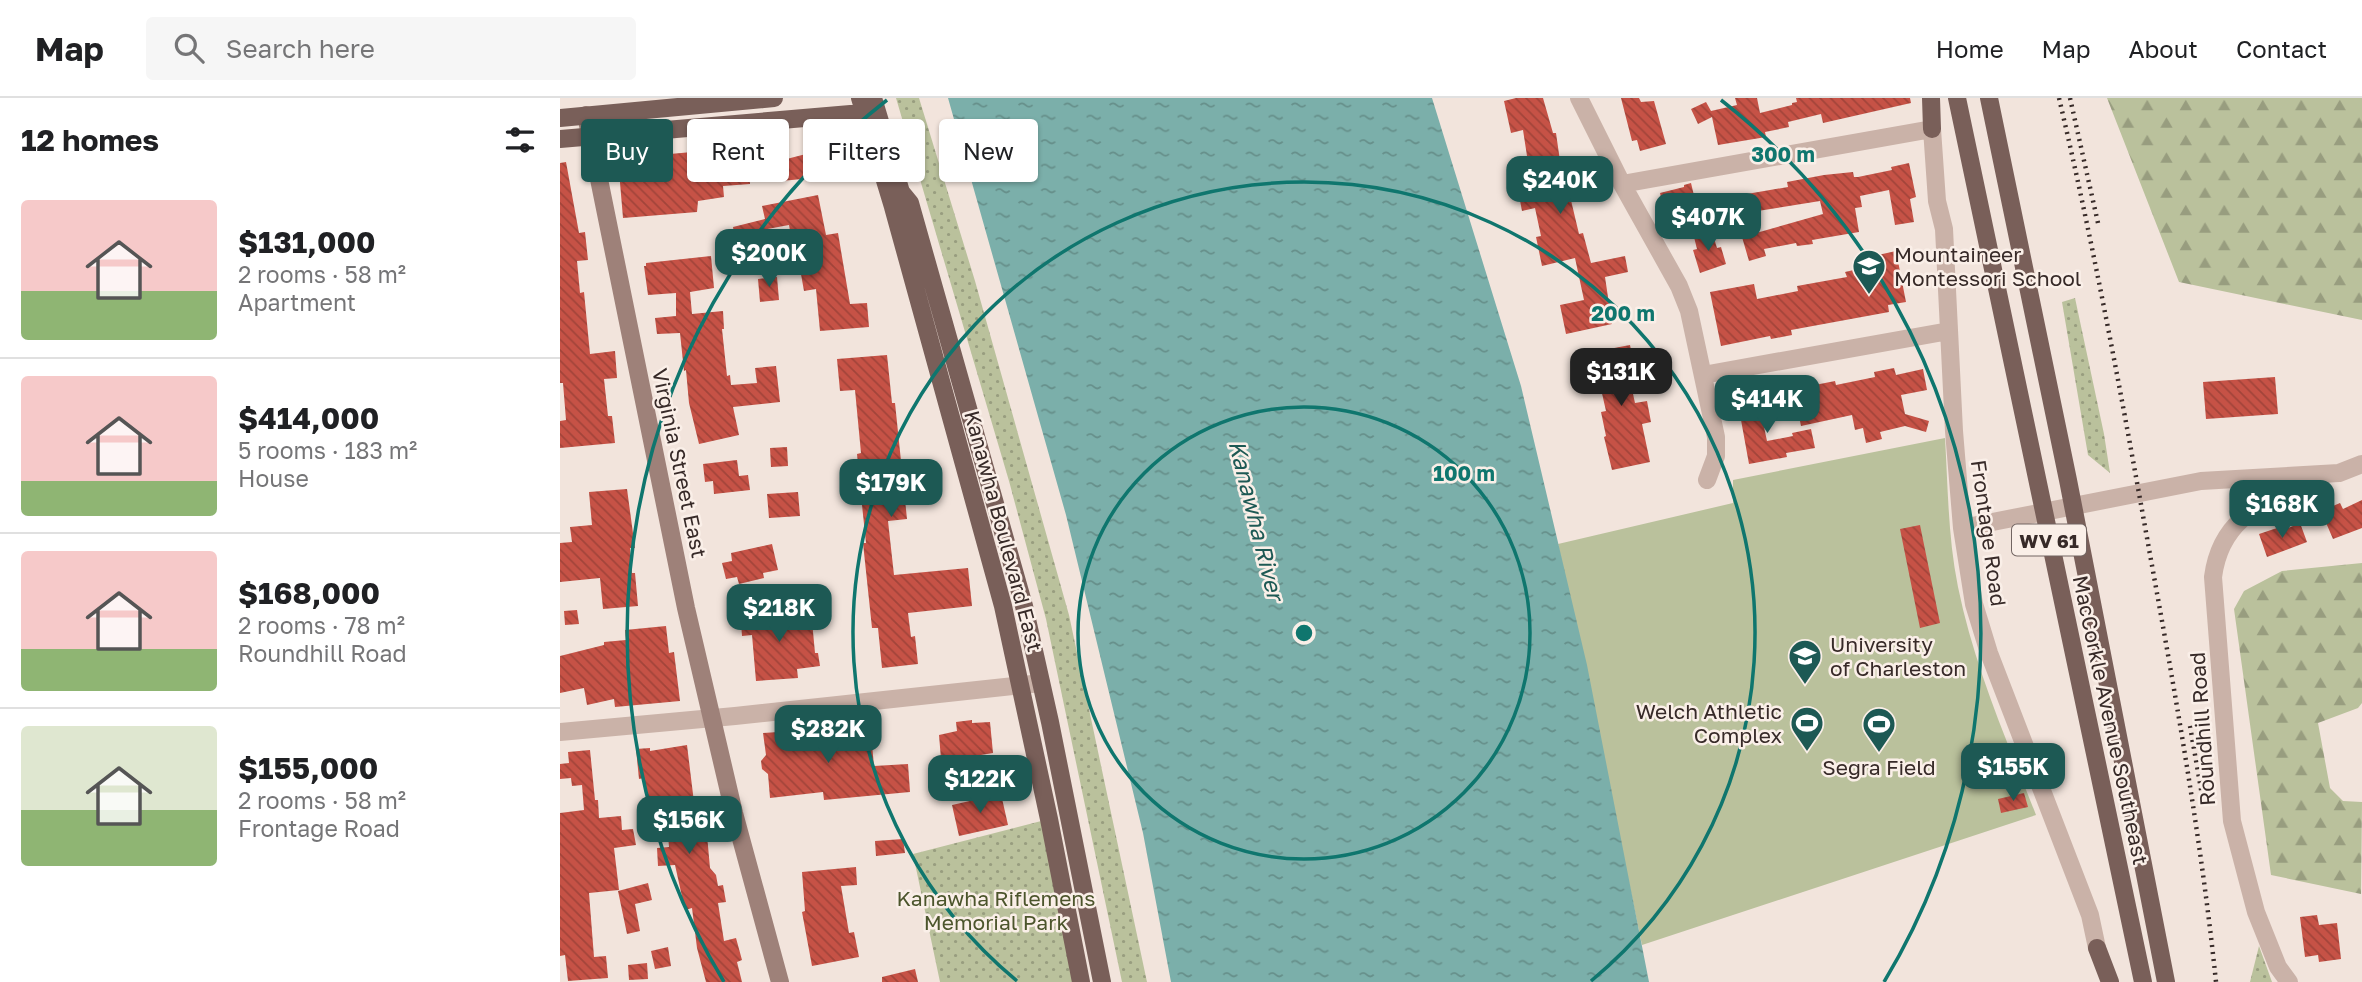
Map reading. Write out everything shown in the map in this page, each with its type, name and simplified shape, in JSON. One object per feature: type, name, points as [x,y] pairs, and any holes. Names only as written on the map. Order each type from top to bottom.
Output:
[{"type":"main road","points":[[560,118],[774,98]]},
{"type":"main road","points":[[1931,98],[1932,129]]},
{"type":"main road","name":"MacCorkle Avenue Southeast","points":[[1958,98],[2143,982]]},
{"type":"main road","name":"MacCorkle Avenue Southeast","points":[[1989,98],[2166,982]]},
{"type":"main road","points":[[673,126],[872,103]]},
{"type":"main road","name":"Kanawha Boulevard East","points":[[872,103],[901,192],[909,203],[1024,606],[1102,982]]},
{"type":"main road","name":"Kanawha Boulevard East","points":[[872,103],[986,542],[1020,685],[1081,982]]},
{"type":"main road","name":"Virginia Street East","points":[[586,115],[587,119]]},
{"type":"main road","points":[[560,139],[581,137]]},
{"type":"main road","name":"Virginia Street East","points":[[599,182],[686,608],[734,813],[780,982]]},
{"type":"main road","points":[[2097,948],[2110,982]]},
{"type":"street","points":[[1579,98],[1689,311],[1716,438],[1716,456],[1707,480]]},
{"type":"street","points":[[1622,184],[1932,129]]},
{"type":"street","name":"Frontage Road","points":[[1932,129],[1937,201],[1944,229],[1954,431],[1968,571],[1982,633],[2090,915],[2097,948]]},
{"type":"street","points":[[1703,375],[1949,331]]},
{"type":"street","points":[[1962,528],[2201,481],[2339,473],[2362,464]]},
{"type":"street","name":"Roundhill Road","points":[[2266,478],[2263,496],[2223,541],[2213,577],[2232,821],[2256,912],[2278,967],[2289,982]]},
{"type":"street","points":[[560,732],[1041,683]]},
{"type":"green space","points":[[896,98],[919,98],[939,163],[939,182],[945,182],[975,281],[1069,615],[1147,982],[1122,982],[1046,619],[1009,481],[921,182],[925,182],[925,119],[902,119]]},
{"type":"green space","points":[[2107,98],[2362,98],[2362,320],[2179,282]]},
{"type":"green space","points":[[2075,298],[2110,473],[2088,455],[2062,302]]},
{"type":"green space","name":"Welch Athletic Complex","points":[[1945,438],[1952,550],[1965,616],[1992,703],[2036,815],[1642,945],[1558,544],[1733,503],[1733,480]]},
{"type":"green space","points":[[2362,563],[2362,703],[2358,708],[2318,723],[2330,788],[2343,801],[2362,802],[2361,894],[2271,875],[2234,609],[2244,591],[2282,571]]},
{"type":"green space","name":"Kanawha Riflemens Memorial Park","points":[[1049,819],[1081,982],[940,982],[913,854]]},
{"type":"green space","points":[[2259,946],[2272,982],[2250,982]]},
{"type":"water","name":"Kanawha River","points":[[948,98],[1432,98],[1521,386],[1587,665],[1649,982],[1171,982],[1143,833],[1066,515],[972,182],[1038,182],[1038,119],[954,119]]},
{"type":"building","points":[[1543,98],[1553,133],[1556,133],[1562,175],[1565,175],[1579,234],[1583,233],[1591,263],[1625,256],[1628,272],[1605,277],[1612,324],[1566,334],[1560,305],[1584,300],[1575,258],[1542,266],[1536,237],[1541,236],[1535,208],[1522,211],[1517,185],[1531,182],[1523,130],[1511,133],[1504,101]]},
{"type":"building","points":[[1621,98],[1639,98],[1641,102],[1654,101],[1666,144],[1640,151],[1637,140],[1632,141]]},
{"type":"building","points":[[1735,98],[1757,98],[1760,113],[1792,105],[1797,102],[1796,98],[1910,98],[1911,103],[1823,123],[1821,114],[1788,122],[1789,127],[1765,132],[1766,137],[1718,145],[1712,117],[1698,124],[1691,109],[1706,102],[1711,111],[1737,105]]},
{"type":"building","points":[[687,152],[687,182],[750,184],[723,186],[724,197],[698,201],[697,212],[623,218],[620,182],[673,182],[673,154]]},
{"type":"building","points":[[803,155],[803,179],[789,180],[789,158]]},
{"type":"building","points":[[566,162],[579,233],[585,232],[588,260],[577,261],[580,293],[584,292],[590,354],[615,351],[617,378],[604,379],[608,416],[612,416],[615,443],[560,448],[560,421],[566,420],[563,383],[560,383],[560,163]]},
{"type":"building","points":[[1909,163],[1916,197],[1910,199],[1914,222],[1895,225],[1889,190],[1860,196],[1862,207],[1855,208],[1859,232],[1812,240],[1813,244],[1797,246],[1796,243],[1764,249],[1766,256],[1749,261],[1742,237],[1823,214],[1820,201],[1745,213],[1741,195],[1788,187],[1787,182],[1824,175],[1853,172],[1854,177],[1858,177],[1892,170],[1891,167]]},
{"type":"building","points":[[1691,183],[1697,208],[1666,216],[1660,193]]},
{"type":"building","points":[[818,195],[826,235],[838,233],[850,304],[867,303],[869,327],[820,331],[816,289],[804,291],[789,225],[751,232],[753,240],[749,241],[755,259],[740,263],[733,227],[765,219],[762,206]]},
{"type":"building","points":[[1712,232],[1717,248],[1721,247],[1726,264],[1700,273],[1693,250],[1697,249],[1694,237]]},
{"type":"building","points":[[1896,251],[1906,302],[1888,305],[1889,312],[1791,330],[1792,335],[1771,339],[1770,336],[1721,346],[1710,292],[1754,284],[1757,299],[1798,291],[1797,286],[1847,277],[1845,272],[1858,269],[1859,275],[1881,271],[1878,255]]},
{"type":"building","points":[[711,256],[714,288],[690,292],[692,314],[723,311],[722,329],[727,376],[730,375],[731,385],[757,383],[755,368],[776,366],[780,402],[733,407],[739,435],[699,444],[689,403],[680,333],[657,334],[655,318],[676,316],[676,293],[648,295],[644,266],[646,263]]},
{"type":"building","points":[[777,277],[779,300],[760,302],[758,279]]},
{"type":"building","points":[[1630,345],[1636,374],[1629,376],[1635,403],[1647,401],[1651,422],[1642,424],[1650,462],[1612,470],[1601,412],[1606,411],[1596,367],[1592,368],[1588,353]]},
{"type":"building","points":[[887,355],[892,403],[895,403],[907,519],[888,521],[894,575],[968,568],[972,606],[908,613],[911,637],[915,636],[918,664],[882,668],[878,628],[872,628],[863,543],[866,543],[862,505],[875,504],[872,472],[859,474],[857,454],[861,453],[855,390],[840,391],[837,359]]},
{"type":"building","points":[[1894,368],[1896,375],[1923,369],[1927,390],[1901,395],[1905,414],[1929,421],[1926,432],[1905,426],[1880,432],[1882,439],[1866,443],[1863,428],[1855,430],[1852,415],[1801,426],[1796,401],[1813,398],[1810,386],[1835,381],[1836,385],[1875,377],[1874,372]]},
{"type":"building","points":[[2275,377],[2278,414],[2206,419],[2203,382]]},
{"type":"building","points":[[1757,394],[1767,441],[1811,429],[1815,448],[1786,453],[1787,457],[1749,464],[1737,398]]},
{"type":"building","points":[[787,447],[788,466],[771,467],[770,448]]},
{"type":"building","points":[[737,460],[739,476],[748,475],[750,490],[714,494],[713,481],[705,482],[703,464]]},
{"type":"building","points":[[627,489],[635,548],[630,548],[632,573],[635,573],[638,606],[603,609],[600,578],[560,582],[560,543],[572,542],[570,527],[592,525],[589,492]]},
{"type":"building","points":[[798,492],[800,516],[769,518],[767,494]]},
{"type":"building","points":[[2362,500],[2362,528],[2333,539],[2321,511],[2340,503],[2343,509]]},
{"type":"building","points":[[2300,523],[2307,542],[2267,557],[2259,534],[2277,528],[2279,532]]},
{"type":"building","points":[[1920,525],[1940,623],[1920,628],[1900,529]]},
{"type":"building","points":[[772,544],[778,570],[763,573],[764,578],[739,584],[737,577],[726,579],[722,563],[732,561],[731,553]]},
{"type":"building","points":[[784,607],[785,624],[812,621],[815,653],[818,653],[820,666],[797,669],[798,678],[756,681],[752,635],[742,636],[740,610]]},
{"type":"building","points":[[577,610],[579,624],[565,625],[564,611]]},
{"type":"building","points":[[666,626],[669,653],[674,652],[680,701],[615,707],[614,699],[587,705],[584,688],[560,693],[560,656],[604,645],[604,642],[626,640],[625,630]]},
{"type":"building","points":[[972,720],[972,723],[990,722],[993,753],[981,755],[975,762],[968,763],[962,757],[941,759],[939,735],[957,731],[956,722]]},
{"type":"building","points":[[843,724],[844,736],[871,734],[874,766],[908,764],[910,792],[824,800],[823,792],[770,798],[768,774],[762,769],[761,761],[766,755],[763,733],[826,729],[825,726]]},
{"type":"building","points":[[687,745],[698,835],[707,835],[710,868],[716,875],[718,886],[723,885],[726,902],[718,903],[724,941],[736,938],[742,960],[737,962],[742,982],[706,982],[697,948],[692,908],[685,910],[675,865],[658,866],[657,848],[669,847],[667,823],[650,825],[644,778],[639,779],[636,749],[650,748],[650,751]]},
{"type":"building","points":[[590,750],[599,818],[621,816],[622,830],[633,829],[636,845],[614,848],[619,890],[589,893],[594,957],[606,956],[608,978],[568,981],[565,955],[560,956],[560,813],[584,810],[582,785],[572,786],[571,778],[560,779],[560,764],[569,763],[568,752]]},
{"type":"building","points":[[2024,793],[2028,807],[2001,813],[1998,799]]},
{"type":"building","points":[[1001,794],[1008,825],[959,836],[952,805]]},
{"type":"building","points":[[903,839],[905,853],[876,856],[875,841]]},
{"type":"building","points":[[856,867],[857,885],[841,886],[849,933],[854,932],[859,957],[812,966],[802,912],[805,911],[802,872]]},
{"type":"building","points":[[648,883],[652,900],[635,904],[640,931],[627,934],[618,891]]},
{"type":"building","points":[[2317,915],[2319,925],[2337,923],[2341,959],[2319,962],[2318,955],[2305,957],[2300,917]]},
{"type":"building","points":[[668,947],[671,966],[655,969],[651,951]]},
{"type":"building","points":[[647,963],[648,979],[629,980],[628,965]]},
{"type":"building","points":[[915,969],[918,982],[882,982],[882,977]]},
{"type":"railway","points":[[2059,98],[2107,323],[2168,657],[2195,819],[2216,982]]},
{"type":"railway","points":[[2070,98],[2098,223]]},
{"type":"railway","points":[[2190,726],[2202,795]]},
{"type":"place","name":"Mountaineer Montessori School","points":[[1869,296]]},
{"type":"place","name":"University of Charleston","points":[[1805,686]]},
{"type":"place","name":"Welch Athletic Complex","points":[[1807,753]]},
{"type":"place","name":"Segra Field","points":[[1879,754]]}]
